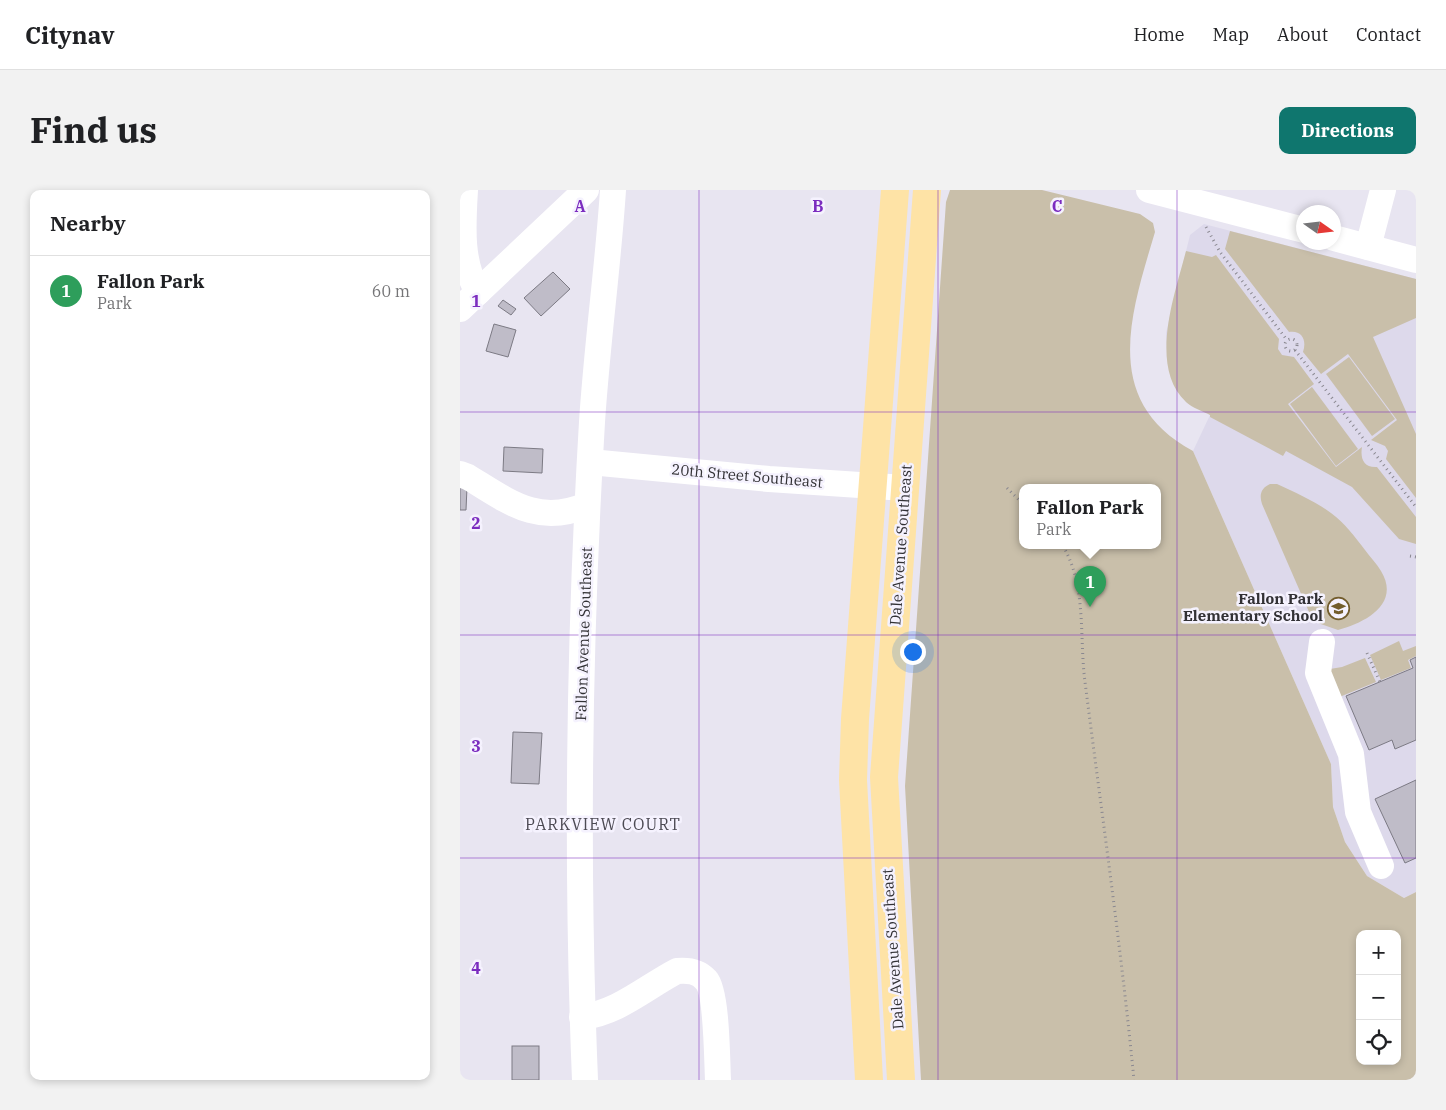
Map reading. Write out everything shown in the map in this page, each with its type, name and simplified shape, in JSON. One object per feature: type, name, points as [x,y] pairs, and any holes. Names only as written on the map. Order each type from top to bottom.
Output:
[{"type":"main road","name":"Dale Avenue Southeast","points":[[869,1080],[853,780],[895,190]]},
{"type":"main road","name":"Dale Avenue Southeast","points":[[901,1080],[884,777],[927,190]]},
{"type":"street","points":[[465,190],[462,250],[464,267],[470,282],[469,301]]},
{"type":"street","points":[[469,301],[586,190]]},
{"type":"street","name":"Fallon Avenue Southeast","points":[[585,1080],[582,1017],[580,848],[588,505],[600,327],[613,190]]},
{"type":"street","points":[[1148,190],[1296,228]]},
{"type":"street","points":[[1368,247],[1383,190]]},
{"type":"street","points":[[1341,240],[1416,260]]},
{"type":"street","name":"20th Street Southeast","points":[[590,462],[769,479],[905,488]]},
{"type":"street","points":[[460,474],[515,506],[535,512],[555,514],[574,511],[588,505]]},
{"type":"street","points":[[1322,642],[1318,673],[1351,754],[1358,812],[1381,866]]},
{"type":"street","points":[[582,1017],[599,1015],[614,1009],[677,971],[688,970],[698,973],[710,986],[716,1032],[718,1080]]},
{"type":"path","points":[[1204,224],[1220,252],[1287,340],[1286,348],[1295,350]]},
{"type":"path","points":[[1287,340],[1296,341],[1295,350],[1416,507]]},
{"type":"path","points":[[1007,488],[1019,499]]},
{"type":"path","points":[[1065,549],[1073,562],[1079,588],[1083,668],[1125,991],[1134,1080]]},
{"type":"path","points":[[1410,556],[1416,557]]},
{"type":"path","points":[[1367,653],[1380,682]]},
{"type":"shaded area","points":[[950,190],[1042,190],[1140,214],[1153,223],[1155,232],[1138,293],[1132,324],[1130,353],[1134,381],[1144,407],[1164,431],[1193,451],[1331,764],[1333,807],[1345,842],[1367,876],[1404,898],[1416,892],[1416,1080],[921,1080],[905,786],[946,202]]},
{"type":"shaded area","name":"Fallon Park Elementary School","points":[[1204,224],[1296,248],[1296,250],[1304,250],[1416,279],[1416,892],[1404,898],[1367,876],[1345,842],[1333,807],[1331,764],[1193,451],[1210,415],[1187,403],[1179,392],[1168,362],[1166,333],[1190,235]]},
{"type":"shaded area","points":[[1230,231],[1296,248],[1296,250],[1304,250],[1416,279],[1416,318],[1373,337],[1416,434],[1416,498],[1386,459],[1388,451],[1385,446],[1371,440],[1397,420],[1348,354],[1321,374],[1303,352],[1304,340],[1300,334],[1289,332],[1225,249]]},
{"type":"shaded area","points":[[1186,251],[1212,257],[1216,255],[1279,339],[1278,349],[1282,355],[1294,357],[1314,384],[1288,404],[1336,467],[1362,447],[1362,459],[1364,462],[1369,466],[1377,467],[1416,517],[1416,544],[1399,539],[1352,487],[1286,451],[1283,456],[1186,402],[1175,387],[1168,369],[1166,350],[1171,308]]},
{"type":"shaded area","points":[[1349,357],[1395,419],[1372,436],[1326,374]]},
{"type":"shaded area","points":[[1312,387],[1358,449],[1336,466],[1290,404]]},
{"type":"shaded area","points":[[1270,484],[1277,484],[1331,513],[1350,530],[1378,566],[1386,583],[1387,593],[1377,610],[1369,617],[1338,630],[1315,622],[1262,504],[1262,492]]},
{"type":"shaded area","points":[[1399,641],[1403,651],[1416,646],[1416,656],[1408,660],[1411,668],[1381,680],[1370,655]]},
{"type":"shaded area","points":[[1365,658],[1376,682],[1337,698],[1330,669],[1342,667]]},
{"type":"building","points":[[553,272],[570,289],[541,316],[524,298]]},
{"type":"building","points":[[503,300],[516,309],[511,315],[498,306]]},
{"type":"building","points":[[494,324],[516,330],[508,357],[486,351]]},
{"type":"building","points":[[504,447],[543,449],[542,473],[503,471]]},
{"type":"building","points":[[460,486],[467,487],[466,510],[460,510]]},
{"type":"building","points":[[1416,657],[1416,740],[1395,749],[1392,740],[1369,750],[1346,696],[1413,668],[1410,660]]},
{"type":"building","points":[[513,732],[542,733],[539,784],[511,783]]},
{"type":"building","points":[[1416,780],[1416,858],[1405,863],[1375,799]]},
{"type":"building","points":[[512,1046],[539,1046],[539,1080],[512,1080]]},
{"type":"place","name":"Fallon Park","points":[[1090,607]]},
{"type":"place","name":"Fallon Park Elementary School","points":[[1339,608]]},
{"type":"district","name":"PARKVIEW COURT","points":[[603,824]]}]
